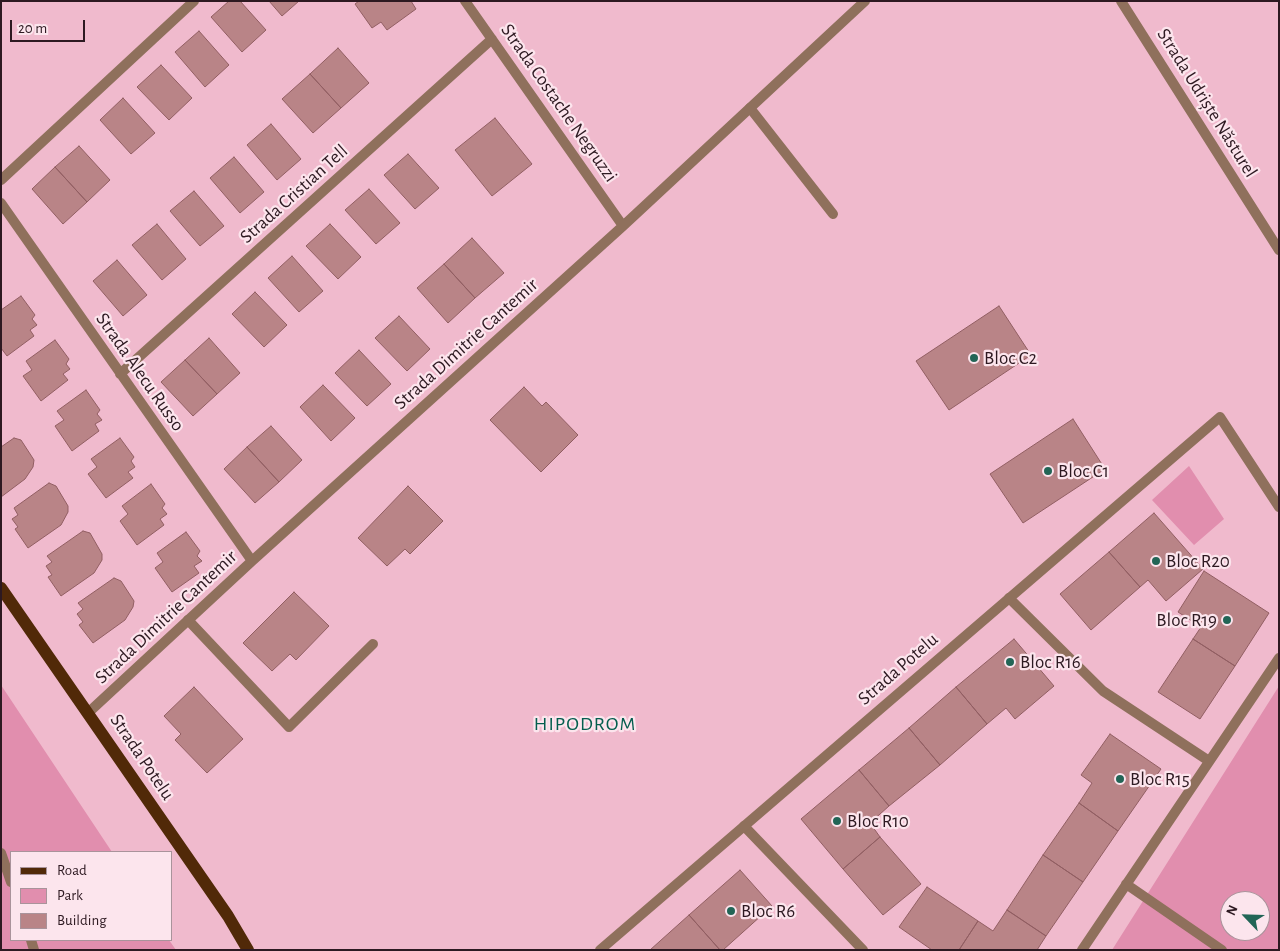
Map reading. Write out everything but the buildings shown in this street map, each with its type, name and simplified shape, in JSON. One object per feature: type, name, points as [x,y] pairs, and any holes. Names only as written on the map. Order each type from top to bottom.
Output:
[{"type":"main road","name":"Strada Potelu","points":[[1,588],[89,712],[228,916],[248,950]]},
{"type":"street","points":[[1,180],[194,1]]},
{"type":"street","name":"Strada Costache Negruzzi","points":[[465,1],[623,226]]},
{"type":"street","name":"Strada Dimitrie Cantemir","points":[[89,712],[252,561],[623,226],[865,1]]},
{"type":"street","name":"Strada Udriște Năsturel","points":[[1121,1],[1279,250]]},
{"type":"street","name":"Strada Cristian Tell","points":[[120,374],[492,39]]},
{"type":"street","points":[[750,108],[833,214]]},
{"type":"street","name":"Strada Alecu Russo","points":[[1,203],[252,561]]},
{"type":"street","name":"Strada Potelu","points":[[600,950],[1220,417],[1279,507]]},
{"type":"street","points":[[1009,598],[1103,691],[1209,761]]},
{"type":"street","points":[[188,620],[288,727],[373,644]]},
{"type":"street","points":[[1082,950],[1279,658]]},
{"type":"street","points":[[744,826],[863,950]]},
{"type":"street","points":[[1,853],[10,879]]},
{"type":"street","points":[[1126,884],[1222,950]]},
{"type":"green space","points":[[1189,466],[1224,519],[1194,545],[1152,500]]},
{"type":"green space","points":[[1,685],[111,851],[10,851],[10,941],[170,941],[176,950],[1,950]]},
{"type":"green space","points":[[1279,686],[1279,950],[1112,950]]},
{"type":"place","name":"Bloc C2","points":[[974,358]]},
{"type":"place","name":"Bloc C1","points":[[1048,471]]},
{"type":"place","name":"Bloc R20","points":[[1156,561]]},
{"type":"place","name":"Bloc R19","points":[[1227,620]]},
{"type":"place","name":"Bloc R16","points":[[1010,662]]},
{"type":"place","name":"Bloc R15","points":[[1120,779]]},
{"type":"place","name":"Bloc R10","points":[[837,821]]},
{"type":"place","name":"Bloc R6","points":[[731,911]]},
{"type":"district","name":"HIPODROM","points":[[585,724]]}]
